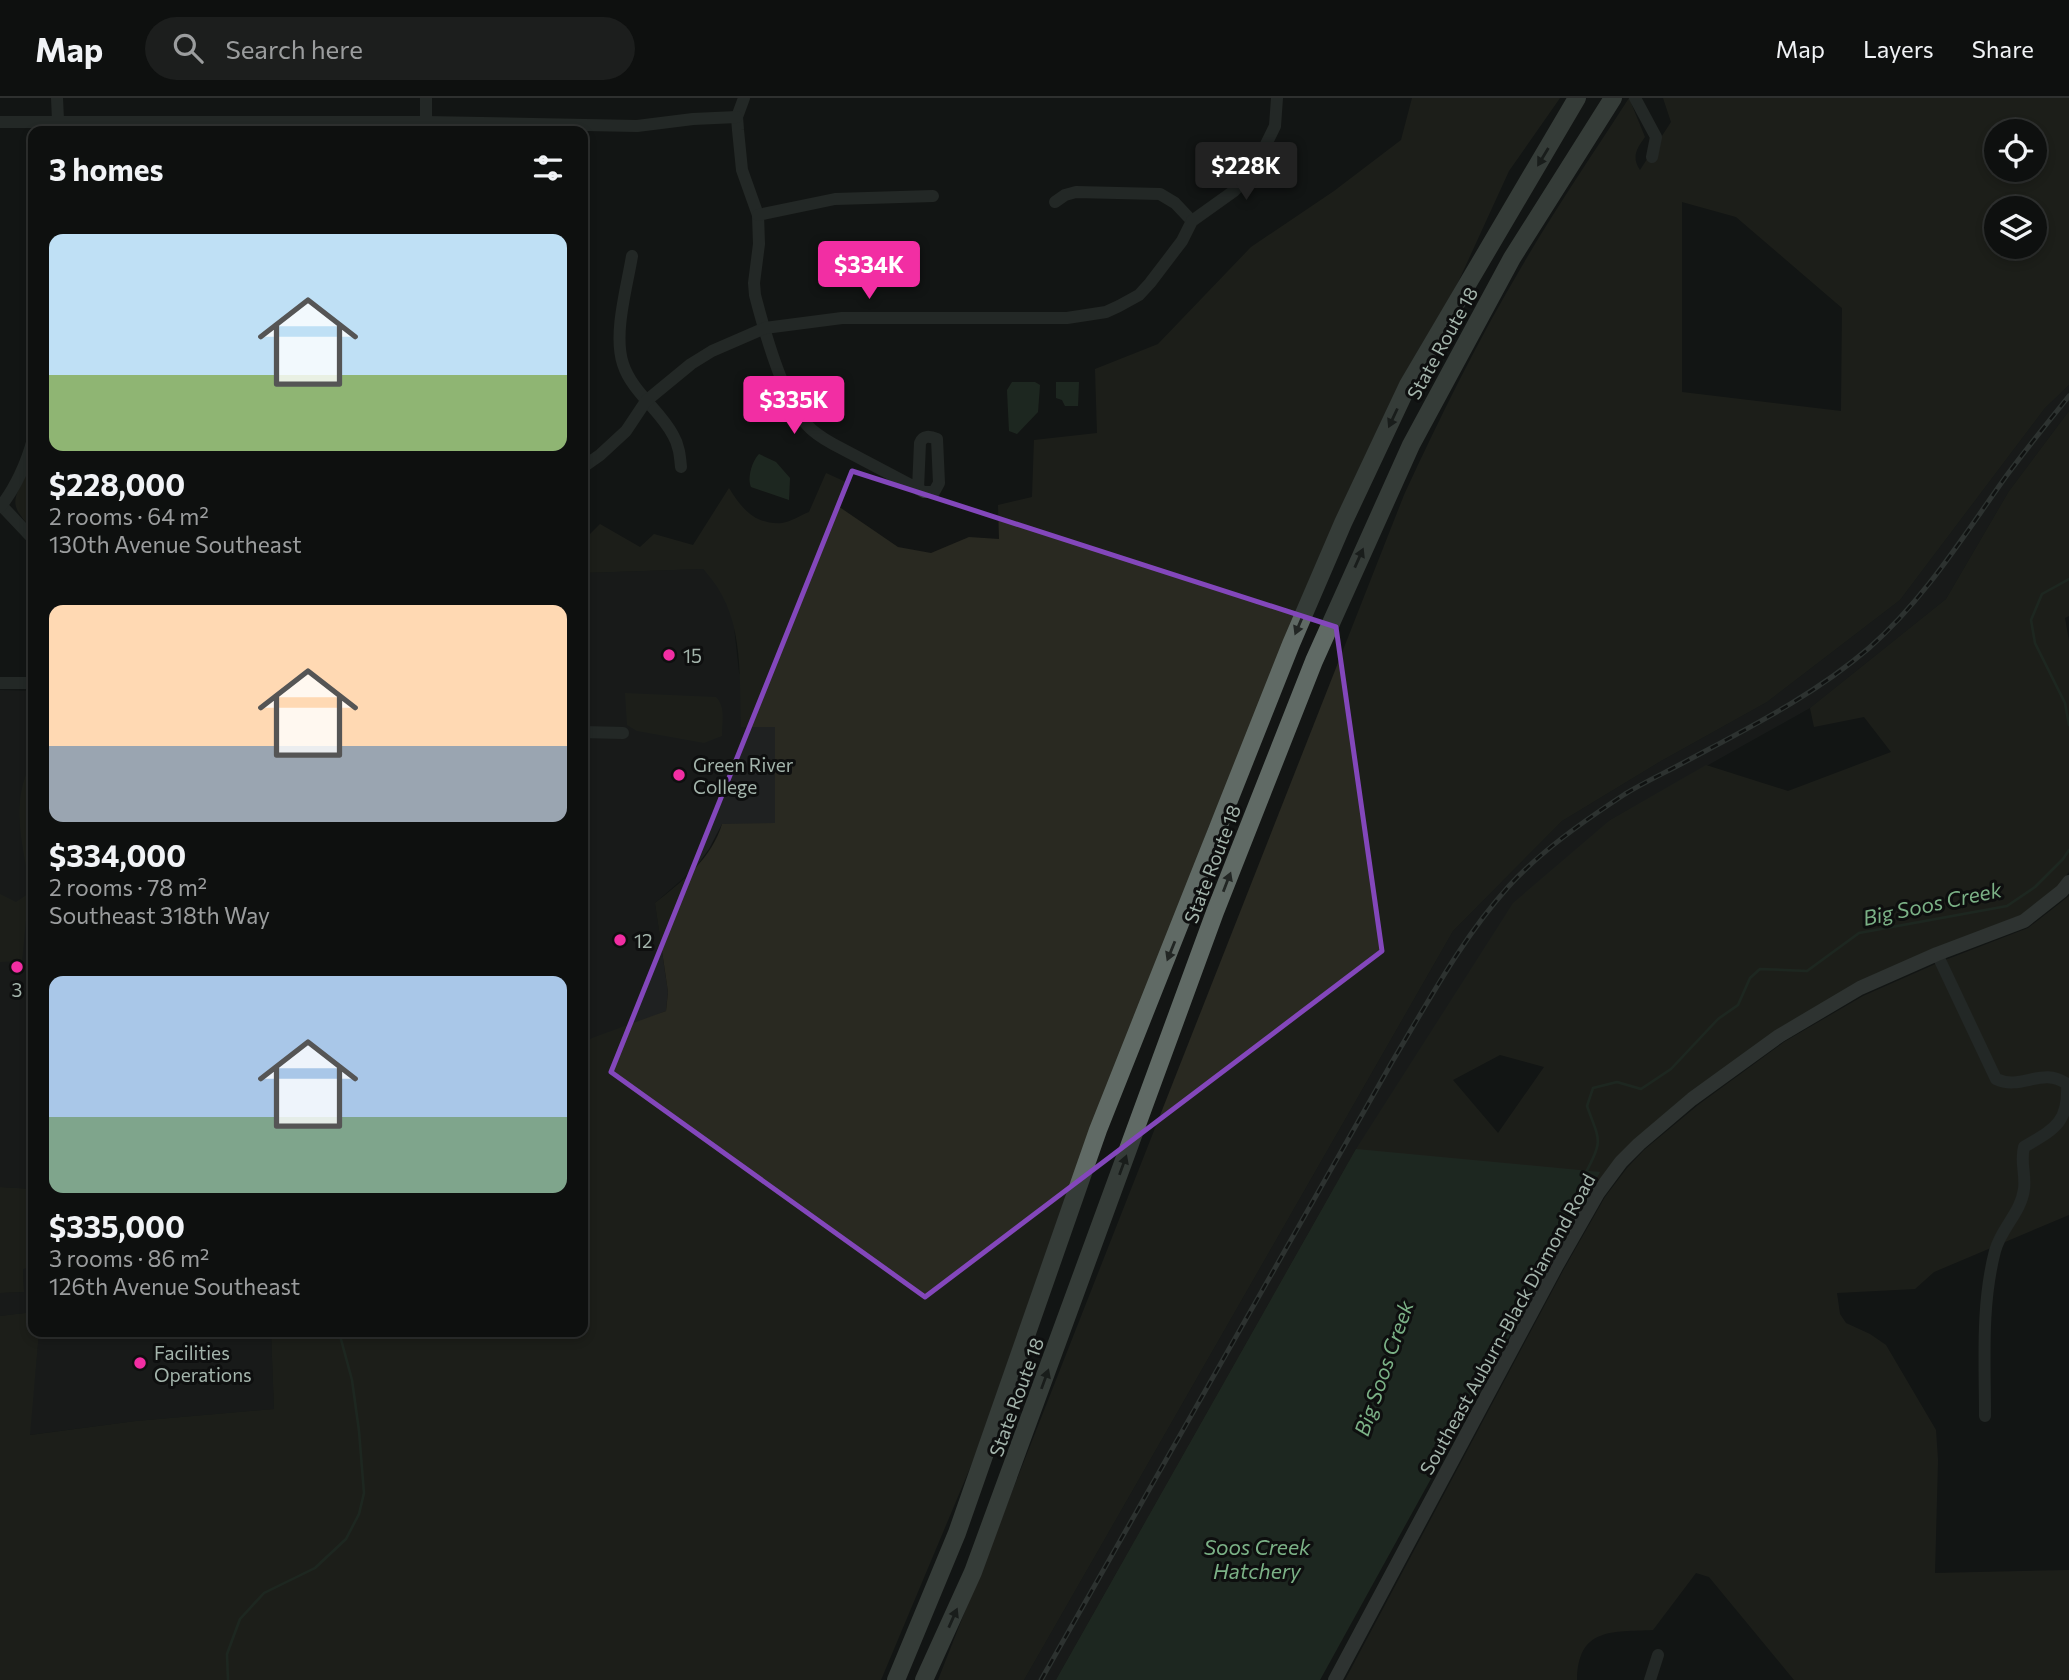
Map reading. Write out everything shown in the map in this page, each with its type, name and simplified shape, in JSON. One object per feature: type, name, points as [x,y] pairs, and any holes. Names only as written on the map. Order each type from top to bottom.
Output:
[{"type":"highway","name":"State Route 18","points":[[896,1680],[957,1533],[1098,1130],[1291,644],[1343,523],[1408,385],[1577,98]]},
{"type":"highway","name":"State Route 18","points":[[925,1680],[978,1559],[1215,912],[1314,661],[1411,445],[1512,258],[1613,98]]},
{"type":"main road","name":"Southeast Auburn-Black Diamond Road","points":[[1335,1680],[1557,1265],[1598,1193],[1621,1162],[1692,1099],[1779,1036],[1860,988],[1937,954],[2024,921],[2063,891],[2069,882]]},
{"type":"street","points":[[57,98],[58,120]]},
{"type":"street","points":[[426,98],[426,126]]},
{"type":"street","points":[[744,98],[737,117],[742,170],[758,215],[755,289],[765,328],[790,399],[807,426],[833,444],[918,489]]},
{"type":"street","points":[[588,463],[626,431],[646,401],[691,364],[712,351],[765,328],[842,318],[1067,318],[1106,312],[1139,295],[1175,252],[1192,221],[1244,182],[1254,171],[1275,127],[1277,98]]},
{"type":"street","points":[[1635,98],[1656,137],[1651,157]]},
{"type":"street","points":[[588,126],[637,126],[737,117]]},
{"type":"street","points":[[0,122],[58,120],[151,126]]},
{"type":"street","points":[[1055,202],[1076,192],[1160,194],[1175,203],[1192,221]]},
{"type":"street","points":[[758,215],[835,199],[933,196]]},
{"type":"street","points":[[632,256],[620,352],[625,370],[673,433],[681,467]]},
{"type":"street","points":[[28,457],[1,507],[28,534]]},
{"type":"street","points":[[0,683],[28,683]]},
{"type":"street","points":[[588,732],[623,733]]},
{"type":"street","points":[[1937,954],[1996,1079],[2004,1083],[2018,1083],[2040,1076],[2058,1077],[2067,1084],[2068,1091],[2068,1106],[2061,1121],[2024,1147],[2020,1159],[2024,1187],[2018,1211],[2000,1238],[1995,1251],[1985,1307],[1985,1416]]},
{"type":"street","points":[[1650,1680],[1658,1655]]},
{"type":"highlighted area","points":[[852,471],[1336,627],[1382,951],[925,1297],[611,1072]]},
{"type":"shaded area","points":[[1412,98],[1560,98],[1509,171],[1209,826],[983,1437],[881,1680],[0,1680],[0,1316],[28,1313],[28,1337],[39,1337],[30,1435],[136,1421],[274,1409],[271,1337],[588,1337],[588,1041],[666,1011],[668,992],[655,903],[704,858],[722,824],[775,823],[775,727],[741,727],[739,664],[733,623],[717,586],[703,569],[588,573],[588,536],[600,524],[640,547],[654,534],[693,545],[729,488],[750,514],[764,521],[785,522],[809,512],[826,473],[848,483],[838,506],[898,547],[931,553],[969,537],[999,539],[998,505],[1032,497],[1034,440],[1097,433],[1095,369],[1158,344],[1251,247],[1334,191],[1401,140]]},
{"type":"shaded area","points":[[1629,98],[1645,137],[1636,157],[1640,170],[1671,122],[1663,98],[2069,98],[2069,385],[2045,408],[1900,600],[1767,702],[1661,761],[1562,821],[1453,931],[1024,1680],[938,1680],[1404,495],[1460,379],[1548,224]],"holes":[[[1682,202],[1736,217],[1842,308],[1841,411],[1682,392]]]},
{"type":"shaded area","points":[[2069,385],[2069,411],[2009,491],[1946,599],[1810,708],[1610,820],[1356,1149],[1056,1680],[1024,1680],[1453,931],[1562,821],[1661,761],[1767,702],[1900,600],[2045,408]]},
{"type":"shaded area","points":[[2069,411],[2069,616],[2065,618],[2069,641],[2069,872],[2058,887],[2021,915],[1857,983],[1635,1140],[1551,1262],[1056,1680],[1356,1149],[1513,903],[1610,820],[1706,765],[1788,791],[1891,752],[1864,717],[1814,727],[1810,708],[1946,599],[2009,491]],"holes":[[[1500,1055],[1544,1067],[1498,1133],[1453,1080]]]},
{"type":"shaded area","points":[[28,472],[28,524],[15,503],[18,490]]},
{"type":"shaded area","name":"Green River College","points":[[703,569],[716,582],[726,598],[733,618],[739,673],[775,727],[775,824],[722,824],[695,868],[655,903],[668,992],[666,1011],[602,1040],[588,1041],[588,573]]},
{"type":"shaded area","points":[[0,690],[28,691],[28,1189],[0,1187]]},
{"type":"shaded area","points":[[625,693],[716,697],[722,710],[722,736],[704,743],[637,731],[627,725]]},
{"type":"shaded area","points":[[28,771],[28,876],[20,826],[21,792]]},
{"type":"shaded area","points":[[0,894],[16,902],[28,894],[28,920],[22,961],[0,962]]},
{"type":"shaded area","points":[[2069,896],[2069,1215],[1934,1272],[1915,1289],[1837,1293],[1840,1314],[1846,1323],[1886,1345],[1936,1430],[1938,1460],[1935,1573],[2069,1570],[2069,1680],[1794,1680],[1709,1577],[1696,1573],[1653,1630],[1611,1633],[1591,1641],[1579,1663],[1577,1680],[1345,1680],[1564,1269],[1605,1197],[1627,1168],[1644,1150],[1698,1105],[1784,1042],[1863,996],[2028,928]]},
{"type":"shaded area","points":[[0,1187],[28,1189],[28,1268],[23,1269],[24,1292],[0,1293]]},
{"type":"shaded area","points":[[28,1268],[28,1313],[0,1316],[0,1293],[24,1292],[23,1269]]},
{"type":"shaded area","points":[[39,1337],[271,1337],[274,1409],[136,1421],[29,1435]]},
{"type":"water","points":[[1012,382],[1035,382],[1040,385],[1038,412],[1017,434],[1009,431],[1007,390]]},
{"type":"water","points":[[1056,382],[1079,382],[1078,406],[1065,406],[1062,400],[1056,398]]},
{"type":"water","points":[[759,454],[776,462],[790,478],[789,500],[751,487],[751,470]]},
{"type":"water","name":"Soos Creek Hatchery","points":[[1356,1149],[1600,1172],[1320,1680],[1056,1680]]},
{"type":"waterway","name":"Big Soos Creek","points":[[2069,579],[2042,594],[2031,620],[2035,643],[2065,703],[2069,725]]},
{"type":"waterway","name":"Big Soos Creek","points":[[1586,1172],[1598,1139],[1587,1106],[1593,1088],[1617,1082],[1641,1089],[1671,1069],[1718,1019],[1738,1005],[1750,978],[1760,969],[1807,971],[1859,933],[2007,906],[2035,887],[2069,850]]},
{"type":"waterway","points":[[228,1680],[227,1654],[240,1619],[264,1593],[315,1568],[346,1539],[359,1514],[364,1493],[359,1431],[352,1380],[340,1337]]},
{"type":"railway","points":[[1041,1680],[1392,1062],[1446,971],[1492,906],[1535,860],[1594,815],[1632,790],[1802,697],[1869,648],[1926,588],[2007,475],[2069,396]]},
{"type":"place","name":"15","points":[[669,655]]},
{"type":"place","name":"Green River College","points":[[679,775]]},
{"type":"place","name":"12","points":[[620,940]]},
{"type":"place","name":"3","points":[[17,967]]},
{"type":"place","name":"Facilities Operations","points":[[140,1363]]}]
